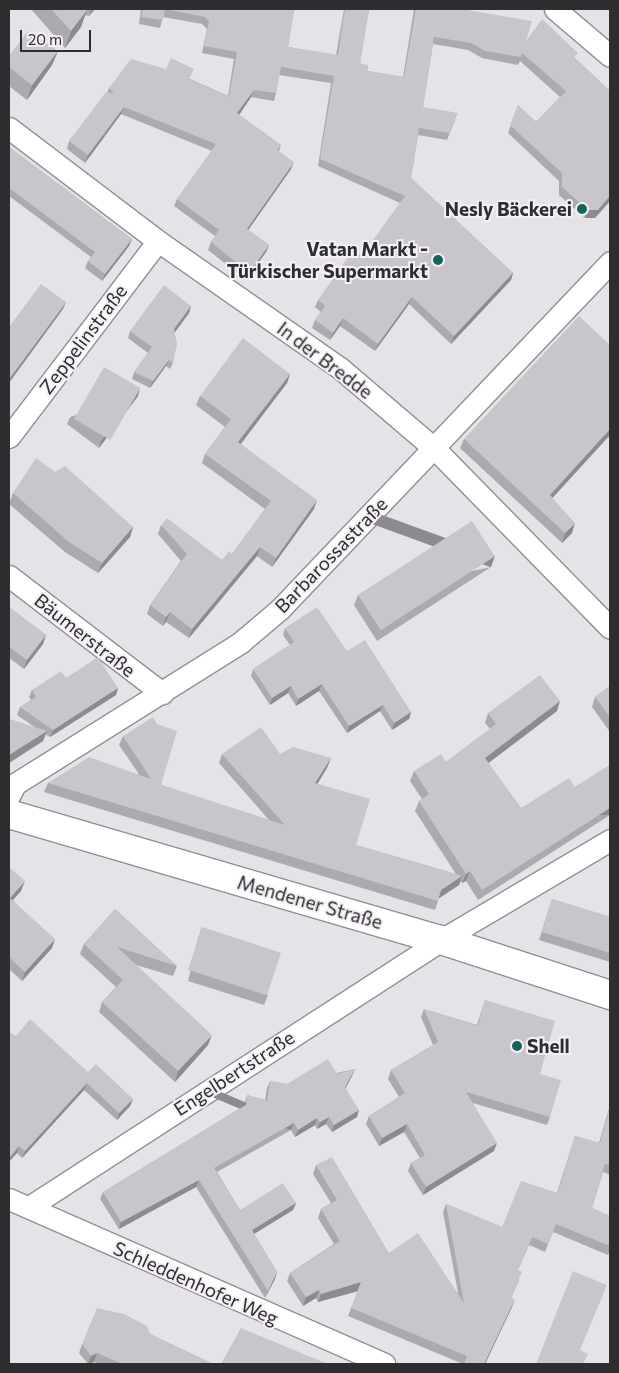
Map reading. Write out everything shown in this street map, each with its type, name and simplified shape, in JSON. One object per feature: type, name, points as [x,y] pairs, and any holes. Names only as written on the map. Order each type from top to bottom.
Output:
[{"type":"main road","name":"Mendener Straße","points":[[9,814],[441,940],[610,996]]},
{"type":"street","points":[[555,9],[610,56]]},
{"type":"street","name":"In der Bredde","points":[[9,128],[158,240],[340,368],[434,449],[610,628]]},
{"type":"street","name":"Zeppelinstraße","points":[[9,437],[158,240]]},
{"type":"street","name":"Barbarossastraße","points":[[9,796],[15,784],[162,694],[241,642],[280,609],[610,262]]},
{"type":"street","name":"Bäumerstraße","points":[[9,576],[162,694]]},
{"type":"street","name":"Engelbertstraße","points":[[28,1207],[441,940],[610,840]]},
{"type":"street","name":"Schleddenhofer Weg","points":[[9,1198],[196,1285],[384,1364]]},
{"type":"building","points":[[51,9],[84,9],[87,10],[71,31]]},
{"type":"building","points":[[143,9],[165,9],[163,20],[141,17]]},
{"type":"building","points":[[165,9],[294,9],[288,47],[338,55],[345,9],[369,9],[360,63],[368,65],[368,71],[404,77],[416,9],[461,9],[532,21],[526,41],[542,19],[578,53],[574,57],[610,91],[610,196],[598,210],[588,210],[562,187],[562,173],[510,125],[518,105],[536,122],[566,91],[522,53],[521,57],[485,51],[471,43],[434,37],[423,107],[458,113],[449,133],[419,128],[411,178],[513,273],[454,336],[412,297],[378,344],[343,318],[333,333],[315,320],[325,306],[318,300],[353,250],[362,256],[405,196],[320,159],[334,76],[281,67],[276,93],[254,90],[237,113],[281,145],[277,150],[294,162],[247,229],[269,245],[249,273],[211,242],[219,230],[177,199],[216,144],[124,107],[88,155],[69,141],[106,92],[114,94],[109,88],[131,59],[166,69],[171,58],[194,69],[189,79],[229,97],[237,52],[204,46],[209,22],[205,17]]},
{"type":"building","points":[[28,31],[58,51],[32,85],[9,67],[9,56]]},
{"type":"building","points":[[9,147],[132,239],[105,274],[88,261],[95,252],[9,188]]},
{"type":"building","points":[[41,284],[66,302],[9,379],[9,327]]},
{"type":"building","points":[[164,285],[191,306],[174,329],[177,344],[173,363],[169,360],[153,381],[134,372],[152,347],[130,331]]},
{"type":"building","points":[[579,316],[610,345],[610,429],[550,495],[575,523],[565,533],[464,439]]},
{"type":"building","points":[[243,338],[290,374],[238,442],[317,500],[276,558],[260,547],[192,629],[170,612],[166,617],[150,605],[187,554],[161,525],[167,518],[222,560],[229,551],[232,554],[271,501],[205,454],[231,419],[200,396]]},
{"type":"building","points":[[104,367],[140,388],[110,440],[74,419]]},
{"type":"building","points":[[36,458],[55,472],[65,466],[133,527],[102,563],[69,542],[13,493]]},
{"type":"building","points":[[472,521],[495,556],[381,630],[358,595]]},
{"type":"building","points":[[9,607],[46,635],[27,660],[9,647]]},
{"type":"building","points":[[317,607],[347,651],[365,640],[411,712],[394,723],[383,705],[349,726],[322,684],[298,699],[291,686],[272,698],[253,669],[294,642],[285,628]]},
{"type":"building","points":[[98,657],[118,688],[53,730],[20,707],[36,697],[32,690],[61,671],[66,678]]},
{"type":"building","points":[[540,675],[560,701],[485,758],[521,808],[569,778],[575,787],[610,765],[610,808],[482,890],[470,871],[466,874],[419,801],[429,794],[414,771],[441,754],[446,762],[496,724],[488,713]]},
{"type":"building","points":[[610,686],[610,717],[595,697]]},
{"type":"building","points":[[153,717],[157,724],[177,731],[161,785],[285,825],[222,754],[261,727],[280,754],[293,747],[331,758],[315,783],[370,799],[356,845],[462,876],[441,890],[438,901],[48,783],[89,757],[151,779],[123,736]]},
{"type":"building","points":[[9,719],[47,731],[9,755]]},
{"type":"building","points":[[9,867],[25,881],[10,898],[55,939],[25,972],[9,957]]},
{"type":"building","points":[[552,899],[610,917],[610,953],[542,932]]},
{"type":"building","points":[[115,909],[177,966],[117,947],[212,1035],[178,1071],[102,1002],[123,980],[84,944]]},
{"type":"building","points":[[202,927],[281,953],[267,995],[188,970]]},
{"type":"building","points":[[485,1000],[555,1021],[540,1074],[561,1080],[550,1117],[466,1092],[497,1143],[426,1187],[411,1163],[425,1155],[407,1124],[382,1138],[369,1116],[405,1093],[391,1070],[438,1042],[424,1009],[478,1026]]},
{"type":"building","points":[[30,1019],[88,1072],[96,1064],[133,1099],[119,1113],[87,1083],[25,1151],[19,1146],[9,1158],[9,1032],[16,1036]]},
{"type":"building","points":[[328,1059],[337,1074],[355,1069],[345,1087],[359,1110],[334,1125],[329,1117],[320,1122],[317,1118],[298,1130],[294,1123],[214,1168],[240,1210],[283,1183],[296,1203],[252,1230],[277,1272],[268,1291],[199,1180],[121,1222],[103,1192],[246,1105],[247,1095],[267,1101],[270,1081],[287,1084]]},
{"type":"building","points":[[610,1107],[610,1165],[605,1164],[592,1208],[610,1216],[610,1246],[556,1224],[548,1244],[532,1237],[518,1270],[522,1272],[511,1298],[515,1299],[484,1364],[464,1364],[467,1356],[351,1308],[361,1282],[321,1294],[319,1290],[306,1297],[290,1273],[340,1241],[321,1209],[337,1200],[316,1165],[332,1157],[389,1253],[418,1233],[464,1303],[446,1204],[502,1227],[521,1181],[558,1193],[575,1136],[600,1143]]},
{"type":"building","points":[[573,1271],[607,1285],[580,1350],[588,1354],[583,1364],[536,1364]]},
{"type":"building","points":[[97,1308],[124,1314],[147,1326],[150,1334],[213,1364],[120,1364],[97,1353],[91,1356],[82,1344]]},
{"type":"building","points":[[241,1328],[328,1364],[221,1364]]},
{"type":"place","name":"Nesly Bäckerei","points":[[582,209]]},
{"type":"place","name":"Vatan Markt - Türkischer Supermarkt","points":[[438,260]]},
{"type":"place","name":"Shell","points":[[517,1046]]}]
